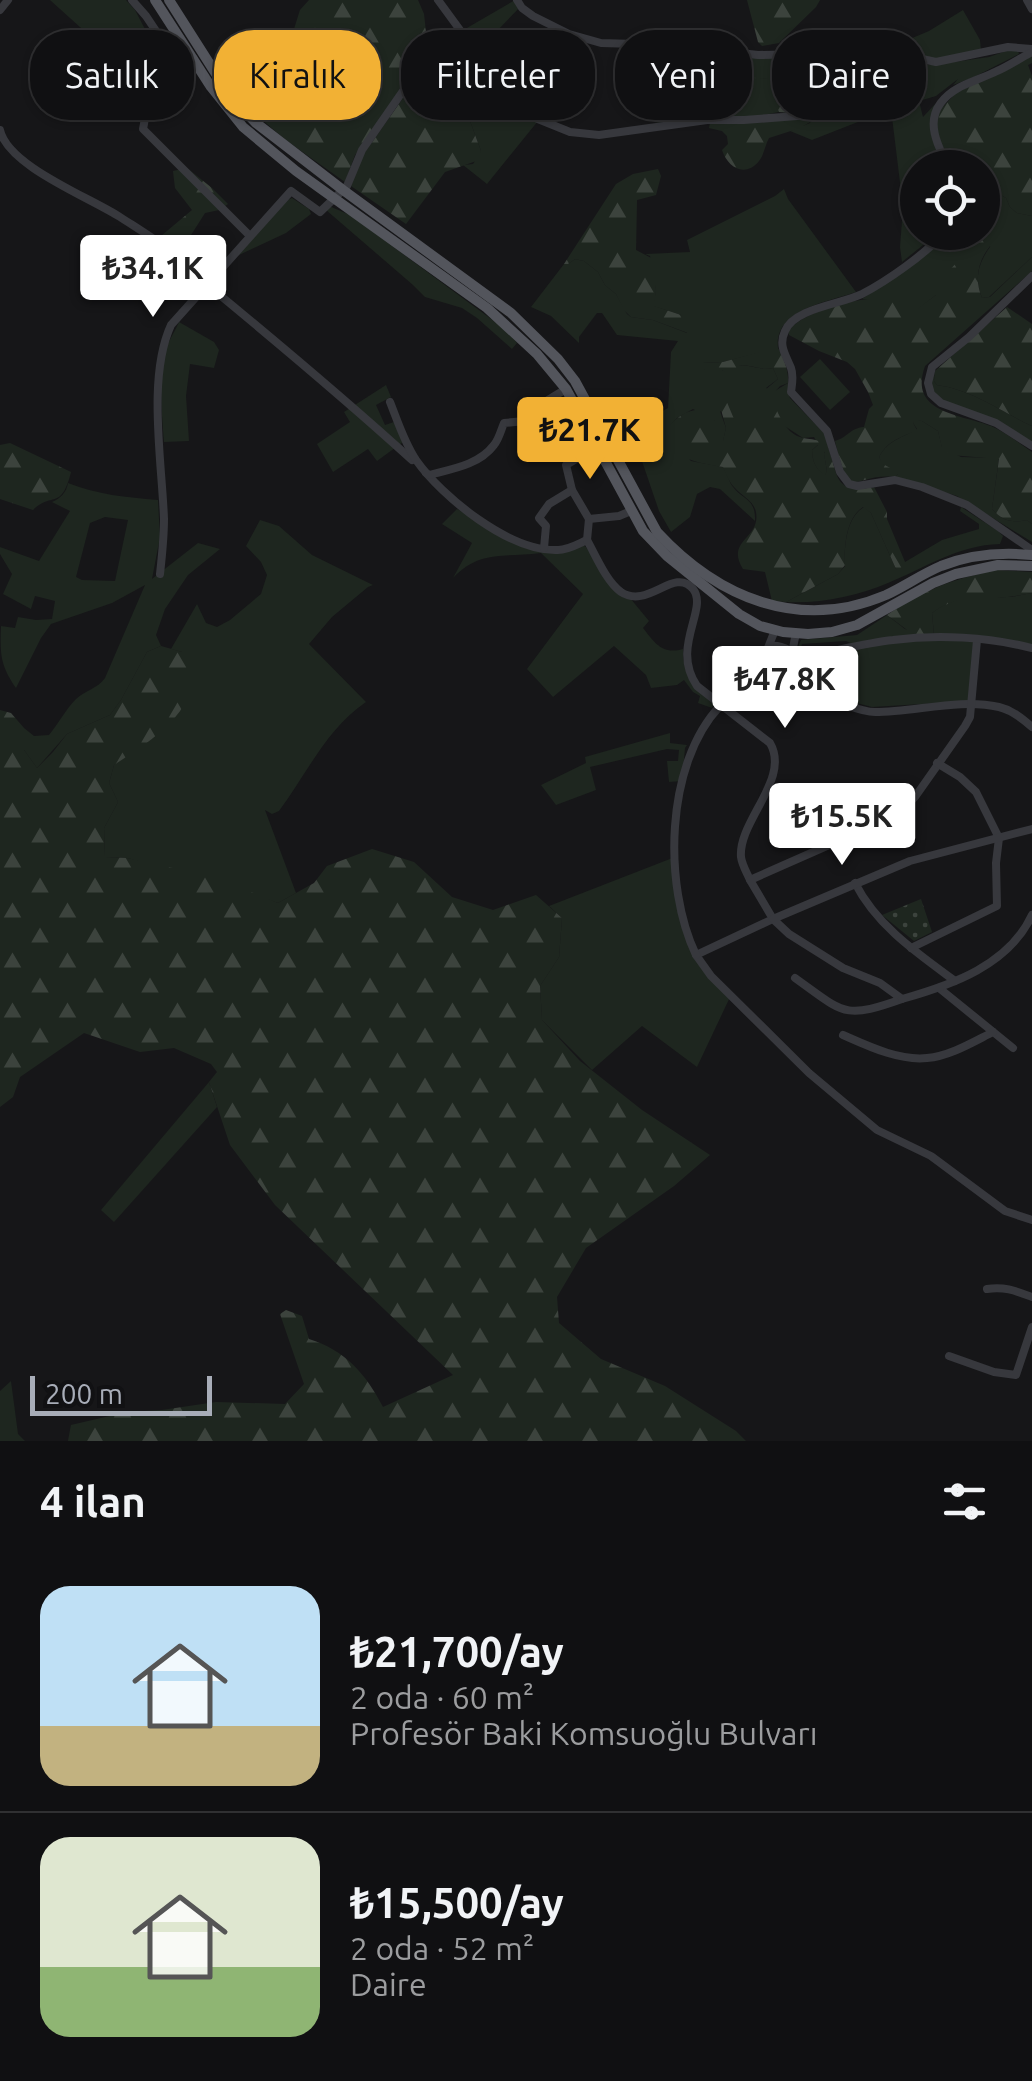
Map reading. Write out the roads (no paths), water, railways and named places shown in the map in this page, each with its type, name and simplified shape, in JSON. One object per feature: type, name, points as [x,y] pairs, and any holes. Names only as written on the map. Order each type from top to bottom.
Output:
[{"type":"main road","points":[[155,0],[175,30]]},
{"type":"main road","points":[[169,0],[218,77],[271,136],[505,323],[537,354],[566,389],[631,511],[653,542],[696,584],[738,614],[760,626],[796,634],[832,632],[857,625],[956,574],[998,565],[1032,566]]},
{"type":"main road","points":[[194,59],[243,127],[296,171],[338,193],[511,313],[541,341],[575,381],[653,528],[673,550],[732,592],[760,604],[821,611],[857,605],[888,594],[941,566],[984,556],[1032,552]]},
{"type":"main road","points":[[778,630],[782,608]]},
{"type":"main road","points":[[796,634],[800,620],[797,610]]},
{"type":"street","points":[[0,10],[8,0]]},
{"type":"street","points":[[132,0],[154,30]]},
{"type":"street","points":[[438,0],[459,30]]},
{"type":"street","points":[[517,0],[533,16],[600,44],[669,45],[772,55]]},
{"type":"street","points":[[1027,0],[1032,9]]},
{"type":"street","points":[[926,60],[936,62],[1008,47],[1032,51]]},
{"type":"street","points":[[940,150],[934,139],[933,123],[938,107],[956,89],[1032,51]]},
{"type":"street","points":[[160,574],[164,518],[159,402],[162,355],[171,325],[292,191],[320,212],[348,184],[362,150],[412,78],[459,109],[522,113],[570,132],[599,135],[707,120],[772,117]]},
{"type":"street","points":[[145,120],[143,130],[250,236]]},
{"type":"street","points":[[0,130],[3,142],[19,157],[139,229],[186,263],[334,390],[461,509],[517,540],[544,548],[562,550],[587,540]]},
{"type":"street","points":[[925,250],[875,286],[848,300],[817,308],[787,326],[782,347],[792,373],[791,392],[826,430],[840,472],[849,484],[895,480],[922,486],[967,506],[1032,552]]},
{"type":"street","points":[[1032,276],[932,367],[928,383],[940,403],[996,422],[1032,446]]},
{"type":"street","points":[[429,475],[479,458],[492,448],[504,423],[525,421],[540,405],[566,389]]},
{"type":"street","points":[[390,402],[409,448],[429,475]]},
{"type":"street","points":[[598,446],[566,464],[572,490],[589,519],[587,540],[602,567],[622,593],[635,596],[648,596],[678,582],[696,584],[698,602],[687,643],[687,665],[697,686],[774,749],[772,779],[743,844],[742,860],[750,880],[773,919],[788,934],[843,968],[880,983],[902,999]]},
{"type":"street","points":[[544,548],[546,526],[539,518],[550,504],[572,490]]},
{"type":"street","points":[[589,519],[631,511]]},
{"type":"street","points":[[1004,531],[1008,539],[1006,554]]},
{"type":"street","points":[[778,630],[752,684],[721,704],[688,758],[682,780],[675,856],[677,892],[683,923],[696,954],[711,976],[809,1073],[877,1130],[931,1156],[1004,1211],[1032,1220]]},
{"type":"street","points":[[796,634],[791,652],[793,667],[813,692],[872,712],[997,706],[1011,710],[1032,727]]},
{"type":"street","points":[[770,646],[778,645],[798,656],[808,656],[894,639],[944,637],[1032,648]]},
{"type":"street","points":[[750,880],[880,823],[914,797],[965,726],[971,705],[976,640]]},
{"type":"street","points":[[911,948],[997,906],[999,838],[976,792],[960,776],[938,763]]},
{"type":"street","points":[[696,954],[855,883],[935,853],[1032,829]]},
{"type":"street","points":[[855,883],[882,923],[955,981]]},
{"type":"street","points":[[794,978],[840,1009],[868,1010],[939,988],[993,962],[1021,934],[1032,915]]},
{"type":"street","points":[[939,988],[1013,1048]]},
{"type":"street","points":[[843,1035],[889,1053],[926,1058],[949,1053],[993,1032]]},
{"type":"street","points":[[986,1288],[1008,1288],[1032,1297]]},
{"type":"street","points":[[949,1356],[994,1372],[1016,1375],[1032,1327]]}]
